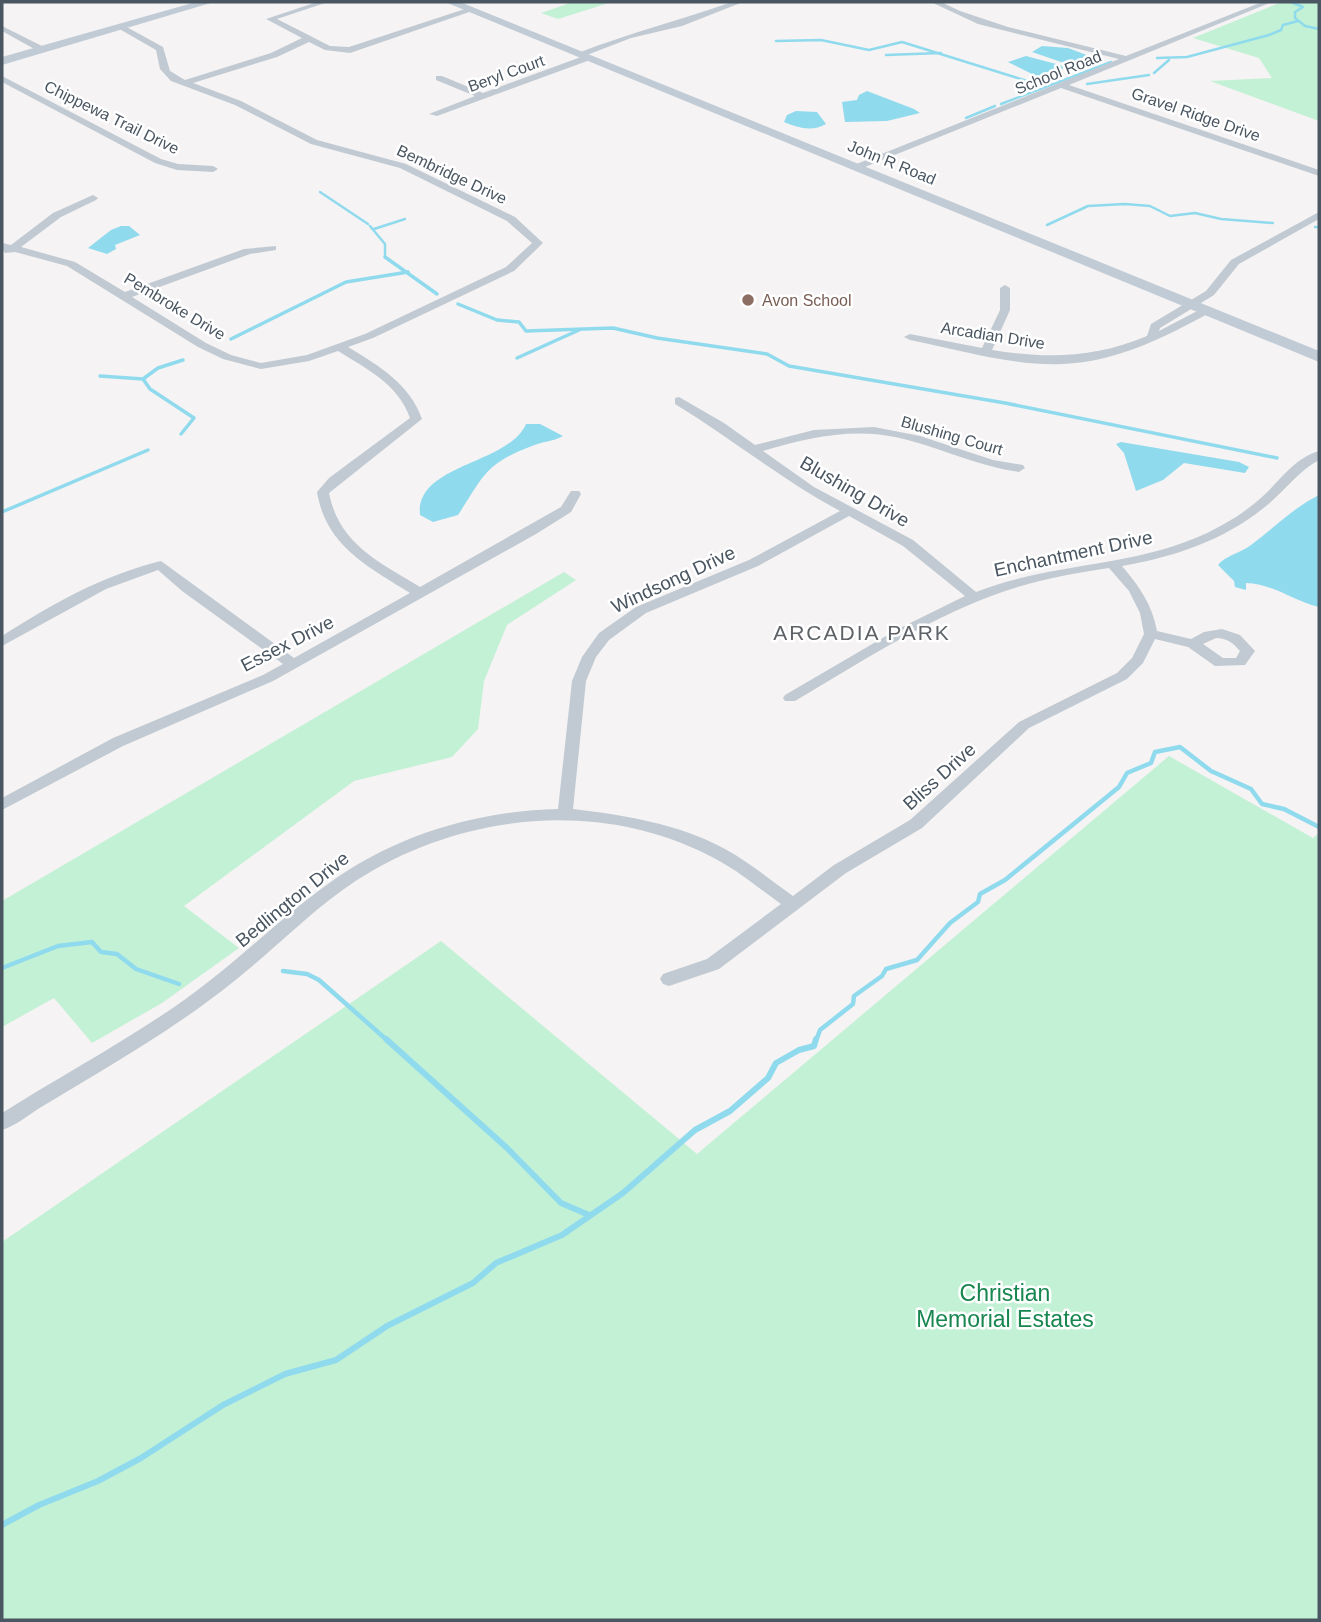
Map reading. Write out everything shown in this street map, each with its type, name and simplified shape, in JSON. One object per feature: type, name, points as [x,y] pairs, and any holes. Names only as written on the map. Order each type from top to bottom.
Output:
[{"type":"main road","points":[[2,61],[203,2]]},
{"type":"main road","name":"John R Road","points":[[452,2],[1319,357]]},
{"type":"street","points":[[324,2],[270,19],[336,50],[350,50],[471,10]]},
{"type":"street","name":"Beryl Court","points":[[433,114],[640,39],[643,34],[739,2]]},
{"type":"street","points":[[935,2],[991,25],[1080,44],[1128,59]]},
{"type":"street","name":"School Road","points":[[857,167],[1268,2]]},
{"type":"street","name":"Bembridge Drive","points":[[120,27],[160,49],[165,74],[239,103],[314,142],[403,166],[511,219],[538,243],[510,269],[341,348]]},
{"type":"street","points":[[2,28],[41,49]]},
{"type":"street","points":[[184,83],[274,55],[308,39]]},
{"type":"street","points":[[439,78],[482,96]]},
{"type":"street","name":"Chippewa Trail Drive","points":[[2,79],[158,161],[177,167],[213,169]]},
{"type":"street","name":"Gravel Ridge Drive","points":[[1061,85],[1319,173]]},
{"type":"street","points":[[2,257],[8,247],[57,215],[93,198]]},
{"type":"street","name":"Arcadian Drive","points":[[1152,336],[1155,326],[1219,286],[1235,262],[1319,215]]},
{"type":"street","name":"Pembroke Drive","points":[[8,247],[71,264],[202,345],[252,364],[281,364],[341,348]]},
{"type":"street","points":[[125,296],[248,251],[272,248]]},
{"type":"street","points":[[986,351],[1005,310],[1005,288]]},
{"type":"street","name":"Arcadian Drive","points":[[910,337],[1039,360],[1080,359],[1121,350],[1152,336],[1167,334],[1205,311]]},
{"type":"street","points":[[341,348],[398,385],[414,410],[416,419],[333,481],[323,492],[323,504],[342,539],[420,593]]},
{"type":"street","name":"Blushing Drive","points":[[679,401],[810,490],[908,543],[973,596]]},
{"type":"street","name":"Blushing Court","points":[[753,450],[829,429],[896,433],[992,466],[1019,468]]},
{"type":"street","name":"Enchantment Drive","points":[[790,698],[915,624],[973,596],[1049,574],[1162,553],[1224,529],[1274,493],[1296,467],[1319,455]]},
{"type":"street","name":"Essex Drive","points":[[2,805],[118,741],[293,664],[566,509],[575,494]]},
{"type":"street","name":"Windsong Drive","points":[[565,814],[579,681],[584,662],[599,640],[618,623],[642,610],[782,551],[849,511]]},
{"type":"street","points":[[1112,563],[1135,590],[1147,614],[1151,634],[1193,644]]},
{"type":"street","points":[[2,642],[47,615],[141,568],[161,565],[187,588],[293,664]]},
{"type":"street","name":"Bliss Drive","points":[[669,979],[713,964],[840,869],[916,824],[1024,725],[1122,676],[1138,660],[1151,634]]},
{"type":"street","name":"Bedlington Drive","points":[[2,1122],[214,988],[348,879],[374,862],[435,834],[472,823],[505,817],[565,814],[612,818],[673,833],[712,849],[792,904]]},
{"type":"green space","points":[[573,2],[612,2],[558,19],[541,13]]},
{"type":"green space","points":[[1282,2],[1319,2],[1319,121],[1210,81],[1272,78],[1259,58],[1193,38]]},
{"type":"green space","points":[[564,572],[576,580],[507,625],[484,681],[478,729],[452,757],[354,781],[184,906],[239,948],[162,1003],[92,1043],[54,998],[2,1027],[2,901]]},
{"type":"green space","name":"Christian Memorial Estates","points":[[1169,756],[1313,838],[1319,833],[1319,1620],[2,1620],[2,1242],[441,941],[697,1154]]},
{"type":"water","points":[[1042,46],[1068,48],[1092,57],[1067,64],[1032,52]]},
{"type":"water","points":[[1026,56],[1064,68],[1038,77],[1008,62]]},
{"type":"water","points":[[867,91],[920,113],[887,121],[845,122],[842,102],[857,100],[859,95]]},
{"type":"water","points":[[796,111],[817,112],[826,124],[805,128],[784,122],[787,115]]},
{"type":"water","points":[[129,226],[140,235],[115,245],[116,249],[107,254],[88,248],[111,230]]},
{"type":"water","points":[[526,424],[540,424],[563,436],[536,444],[494,465],[458,515],[433,522],[420,515],[422,498],[432,485],[501,448],[516,438]]},
{"type":"water","points":[[1121,442],[1239,462],[1249,467],[1245,473],[1184,463],[1163,480],[1136,491],[1124,453],[1116,444]]},
{"type":"water","points":[[1319,495],[1319,607],[1256,584],[1246,583],[1246,590],[1235,587],[1234,581],[1218,565],[1247,548],[1292,512]]},
{"type":"waterway","points":[[1291,2],[1303,7],[1295,12],[1295,18],[1305,26],[1319,29]]},
{"type":"waterway","points":[[1157,58],[1187,57],[1269,35],[1281,30],[1283,25],[1298,21]]},
{"type":"waterway","points":[[776,41],[821,40],[869,50],[902,42],[938,53]]},
{"type":"waterway","points":[[886,55],[938,53]]},
{"type":"waterway","points":[[938,53],[1037,84]]},
{"type":"waterway","points":[[1154,73],[1169,60]]},
{"type":"waterway","points":[[1001,104],[1111,62]]},
{"type":"waterway","points":[[1087,84],[1149,75]]},
{"type":"waterway","points":[[966,118],[995,106]]},
{"type":"waterway","points":[[320,192],[368,224]]},
{"type":"waterway","points":[[1047,225],[1088,206],[1125,204],[1150,206],[1170,216],[1195,213],[1221,219],[1273,223]]},
{"type":"waterway","points":[[374,229],[405,219]]},
{"type":"waterway","points":[[370,226],[385,244],[385,257]]},
{"type":"waterway","points":[[385,257],[406,272]]},
{"type":"waterway","points":[[231,339],[346,282],[406,272]]},
{"type":"waterway","points":[[406,272],[437,294]]},
{"type":"waterway","points":[[458,304],[497,320],[519,322],[526,331],[613,328],[657,338],[767,354],[789,366],[1005,403],[1277,458]]},
{"type":"waterway","points":[[517,358],[579,330]]},
{"type":"waterway","points":[[143,379],[158,368],[183,360]]},
{"type":"waterway","points":[[100,376],[143,379]]},
{"type":"waterway","points":[[143,379],[150,389],[194,418],[181,434]]},
{"type":"waterway","points":[[2,512],[148,450]]},
{"type":"waterway","points":[[816,1041],[820,1030],[853,1004],[854,996],[882,976],[886,969],[917,960],[950,923],[978,902],[980,894],[1005,880],[1119,787],[1127,773],[1151,763],[1155,752],[1180,747],[1211,771],[1251,789],[1262,804],[1284,809],[1319,827]]},
{"type":"waterway","points":[[2,968],[58,946],[92,942],[101,952],[117,954],[136,969],[179,984]]},
{"type":"waterway","points":[[283,971],[307,974],[319,980],[388,1041]]},
{"type":"waterway","points":[[386,1039],[507,1148],[561,1203],[589,1215]]},
{"type":"waterway","points":[[2,1525],[39,1505],[98,1481],[141,1458],[223,1405],[285,1374],[336,1360],[387,1326],[473,1283],[496,1263],[562,1235],[623,1193],[695,1130],[730,1111],[768,1078],[776,1063],[799,1050],[814,1046],[816,1039]]},
{"type":"place","name":"Avon School","points":[[748,300]]},
{"type":"district","name":"ARCADIA PARK","points":[[862,633]]}]
